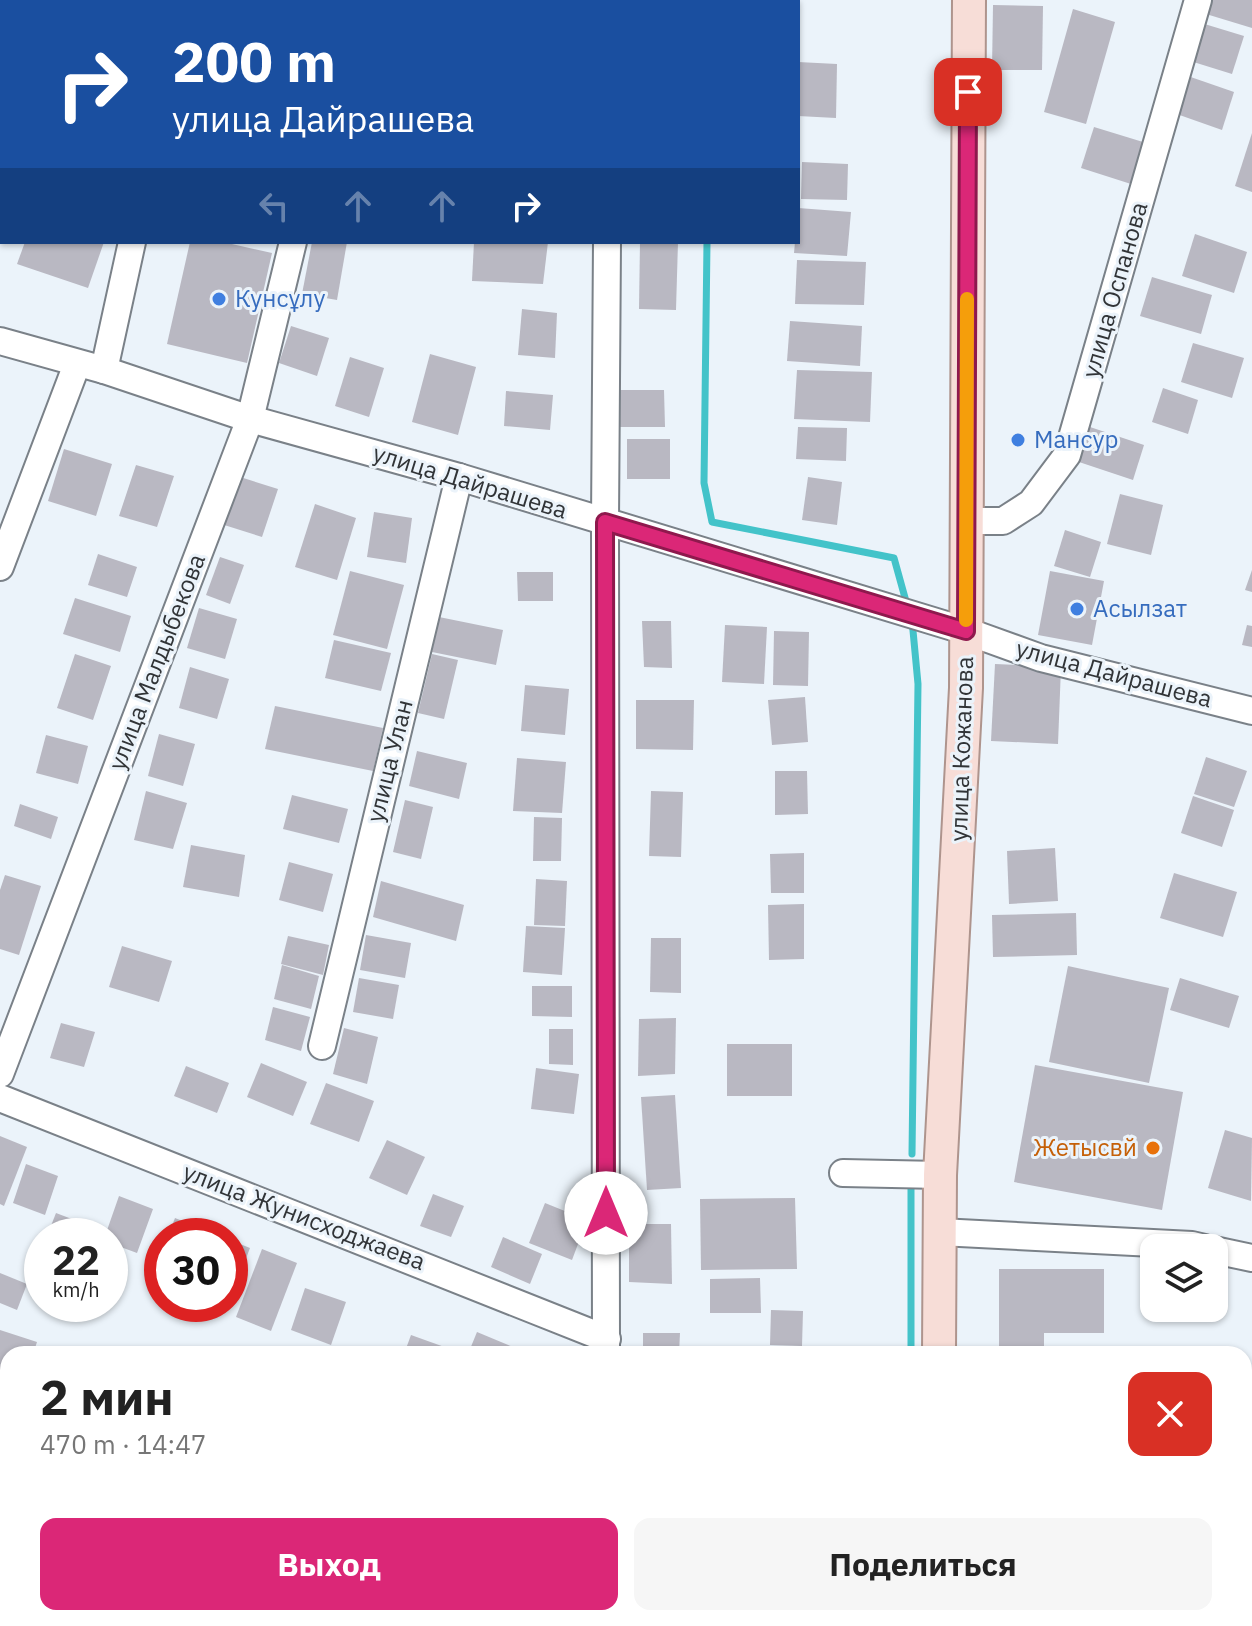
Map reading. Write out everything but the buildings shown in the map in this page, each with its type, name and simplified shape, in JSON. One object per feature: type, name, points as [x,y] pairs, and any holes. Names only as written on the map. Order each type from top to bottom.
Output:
[{"type":"main road","name":"улица Кожанова","points":[[939,1346],[940,1175],[966,688],[969,0]]},
{"type":"street","name":"улица Оспанова","points":[[967,521],[1003,521],[1031,503],[1067,455],[1198,0]]},
{"type":"street","points":[[104,370],[132,244]]},
{"type":"street","name":"улица Малдыбекова","points":[[0,1074],[250,419],[293,244]]},
{"type":"street","points":[[606,1346],[607,244]]},
{"type":"street","name":"улица Дайрашева","points":[[0,341],[104,370],[250,419],[459,477],[966,631],[1041,658],[1252,711]]},
{"type":"street","points":[[0,567],[77,364]]},
{"type":"street","name":"улица Улан","points":[[322,1046],[459,477]]},
{"type":"street","name":"улица Жунисходжаева","points":[[0,1098],[606,1346]]},
{"type":"street","points":[[843,1173],[940,1175]]},
{"type":"street","points":[[940,1232],[1140,1242]]},
{"type":"street","points":[[1228,1253],[1252,1258]]},
{"type":"waterway","points":[[707,244],[704,483],[712,522],[894,558],[907,605]]},
{"type":"waterway","points":[[912,620],[918,684],[912,1154]]},
{"type":"waterway","points":[[911,1181],[911,1346]]},
{"type":"slow traffic","points":[[966,620],[967,299]]},
{"type":"place","name":"Кунсұлу","points":[[219,299]]},
{"type":"place","name":"Мансур","points":[[1018,440]]},
{"type":"place","name":"Асылзат","points":[[1077,609]]},
{"type":"place","name":"Жетысвй","points":[[1153,1148]]},
{"type":"route","points":[[606,1213],[605,522],[966,631],[968,92]]}]
